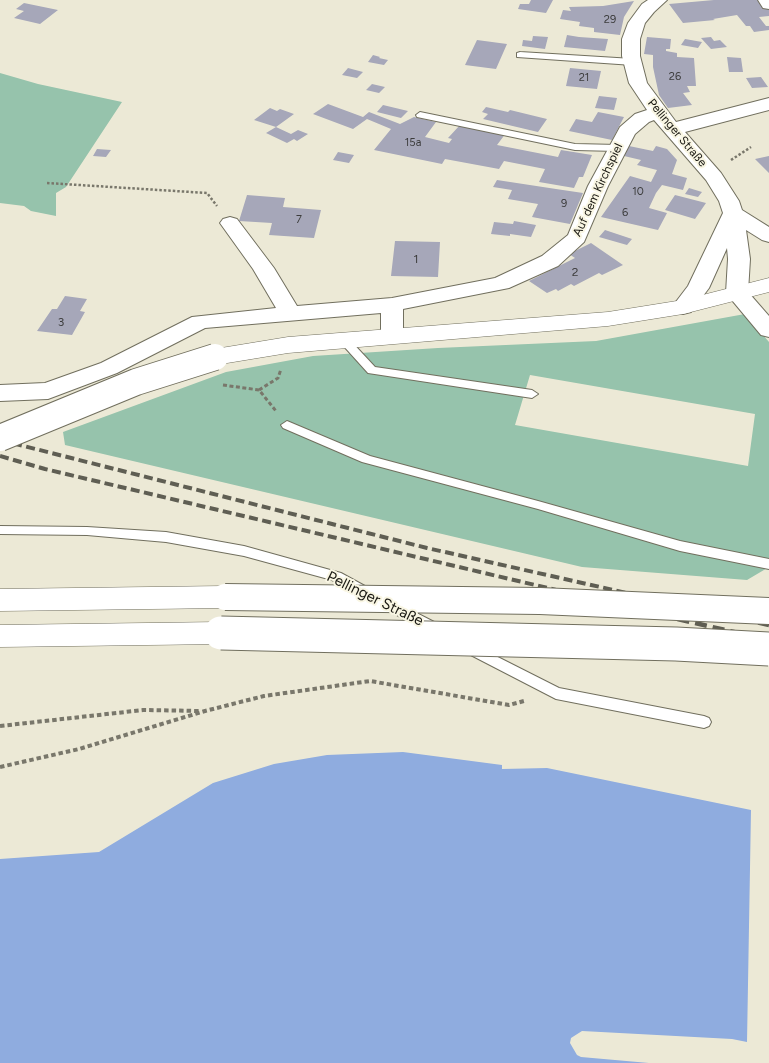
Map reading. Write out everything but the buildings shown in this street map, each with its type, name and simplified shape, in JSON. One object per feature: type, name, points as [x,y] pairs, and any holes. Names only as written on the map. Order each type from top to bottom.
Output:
[{"type":"main road","points":[[0,438],[136,382],[215,357],[288,345],[392,335],[567,324],[637,315],[769,285]]},
{"type":"main road","points":[[0,600],[224,597],[540,601],[769,611]]},
{"type":"main road","points":[[0,636],[221,633],[666,644],[769,649]]},
{"type":"street","name":"Pellinger Straße","points":[[659,0],[648,8],[637,22],[631,39],[633,62],[638,84],[658,113],[714,177],[729,201],[733,213],[739,259],[737,293]]},
{"type":"street","points":[[766,0],[769,4]]},
{"type":"street","points":[[672,129],[769,104]]},
{"type":"street","name":"Auf dem Kirchspiel","points":[[392,305],[501,283],[550,261],[577,238],[598,186],[632,125],[642,118],[658,113]]},
{"type":"street","points":[[683,306],[698,288],[733,213],[769,236]]},
{"type":"street","points":[[230,224],[262,268],[290,313]]},
{"type":"street","points":[[737,293],[769,330]]},
{"type":"street","points":[[0,393],[48,391],[108,368],[200,322],[392,305],[392,335]]},
{"type":"lane","points":[[520,55],[633,62]]},
{"type":"lane","points":[[420,115],[575,147],[618,148]]},
{"type":"lane","points":[[344,340],[372,370],[532,394]]},
{"type":"lane","points":[[288,425],[366,459],[538,505],[680,546],[769,564]]},
{"type":"lane","name":"Pellinger Straße","points":[[0,530],[87,530],[166,537],[244,551],[336,576],[556,693],[704,722]]},
{"type":"path","points":[[47,183],[207,193],[230,224]]},
{"type":"path","points":[[0,767],[79,749],[205,710],[264,696],[370,681],[509,705],[556,693]]},
{"type":"path","points":[[0,726],[143,710],[205,710]]},
{"type":"green space","points":[[0,73],[38,84],[122,102],[66,187],[56,193],[56,216],[31,211],[24,206],[0,203]]},
{"type":"green space","points":[[745,314],[769,342],[769,567],[747,580],[582,567],[65,445],[63,432],[226,372],[313,356],[596,341]],"holes":[[[530,375],[755,414],[748,466],[515,425]]]},
{"type":"water","points":[[403,752],[502,765],[502,769],[547,768],[751,810],[747,1042],[732,1039],[582,1031],[571,1038],[570,1043],[577,1055],[581,1057],[649,1063],[0,1063],[0,859],[99,852],[213,783],[274,764],[327,755]]},
{"type":"railway","points":[[0,440],[427,548],[729,616]]},
{"type":"railway","points":[[0,456],[45,469],[666,616]]},
{"type":"railway","points":[[660,615],[769,640]]},
{"type":"railway","points":[[723,615],[769,625]]}]
